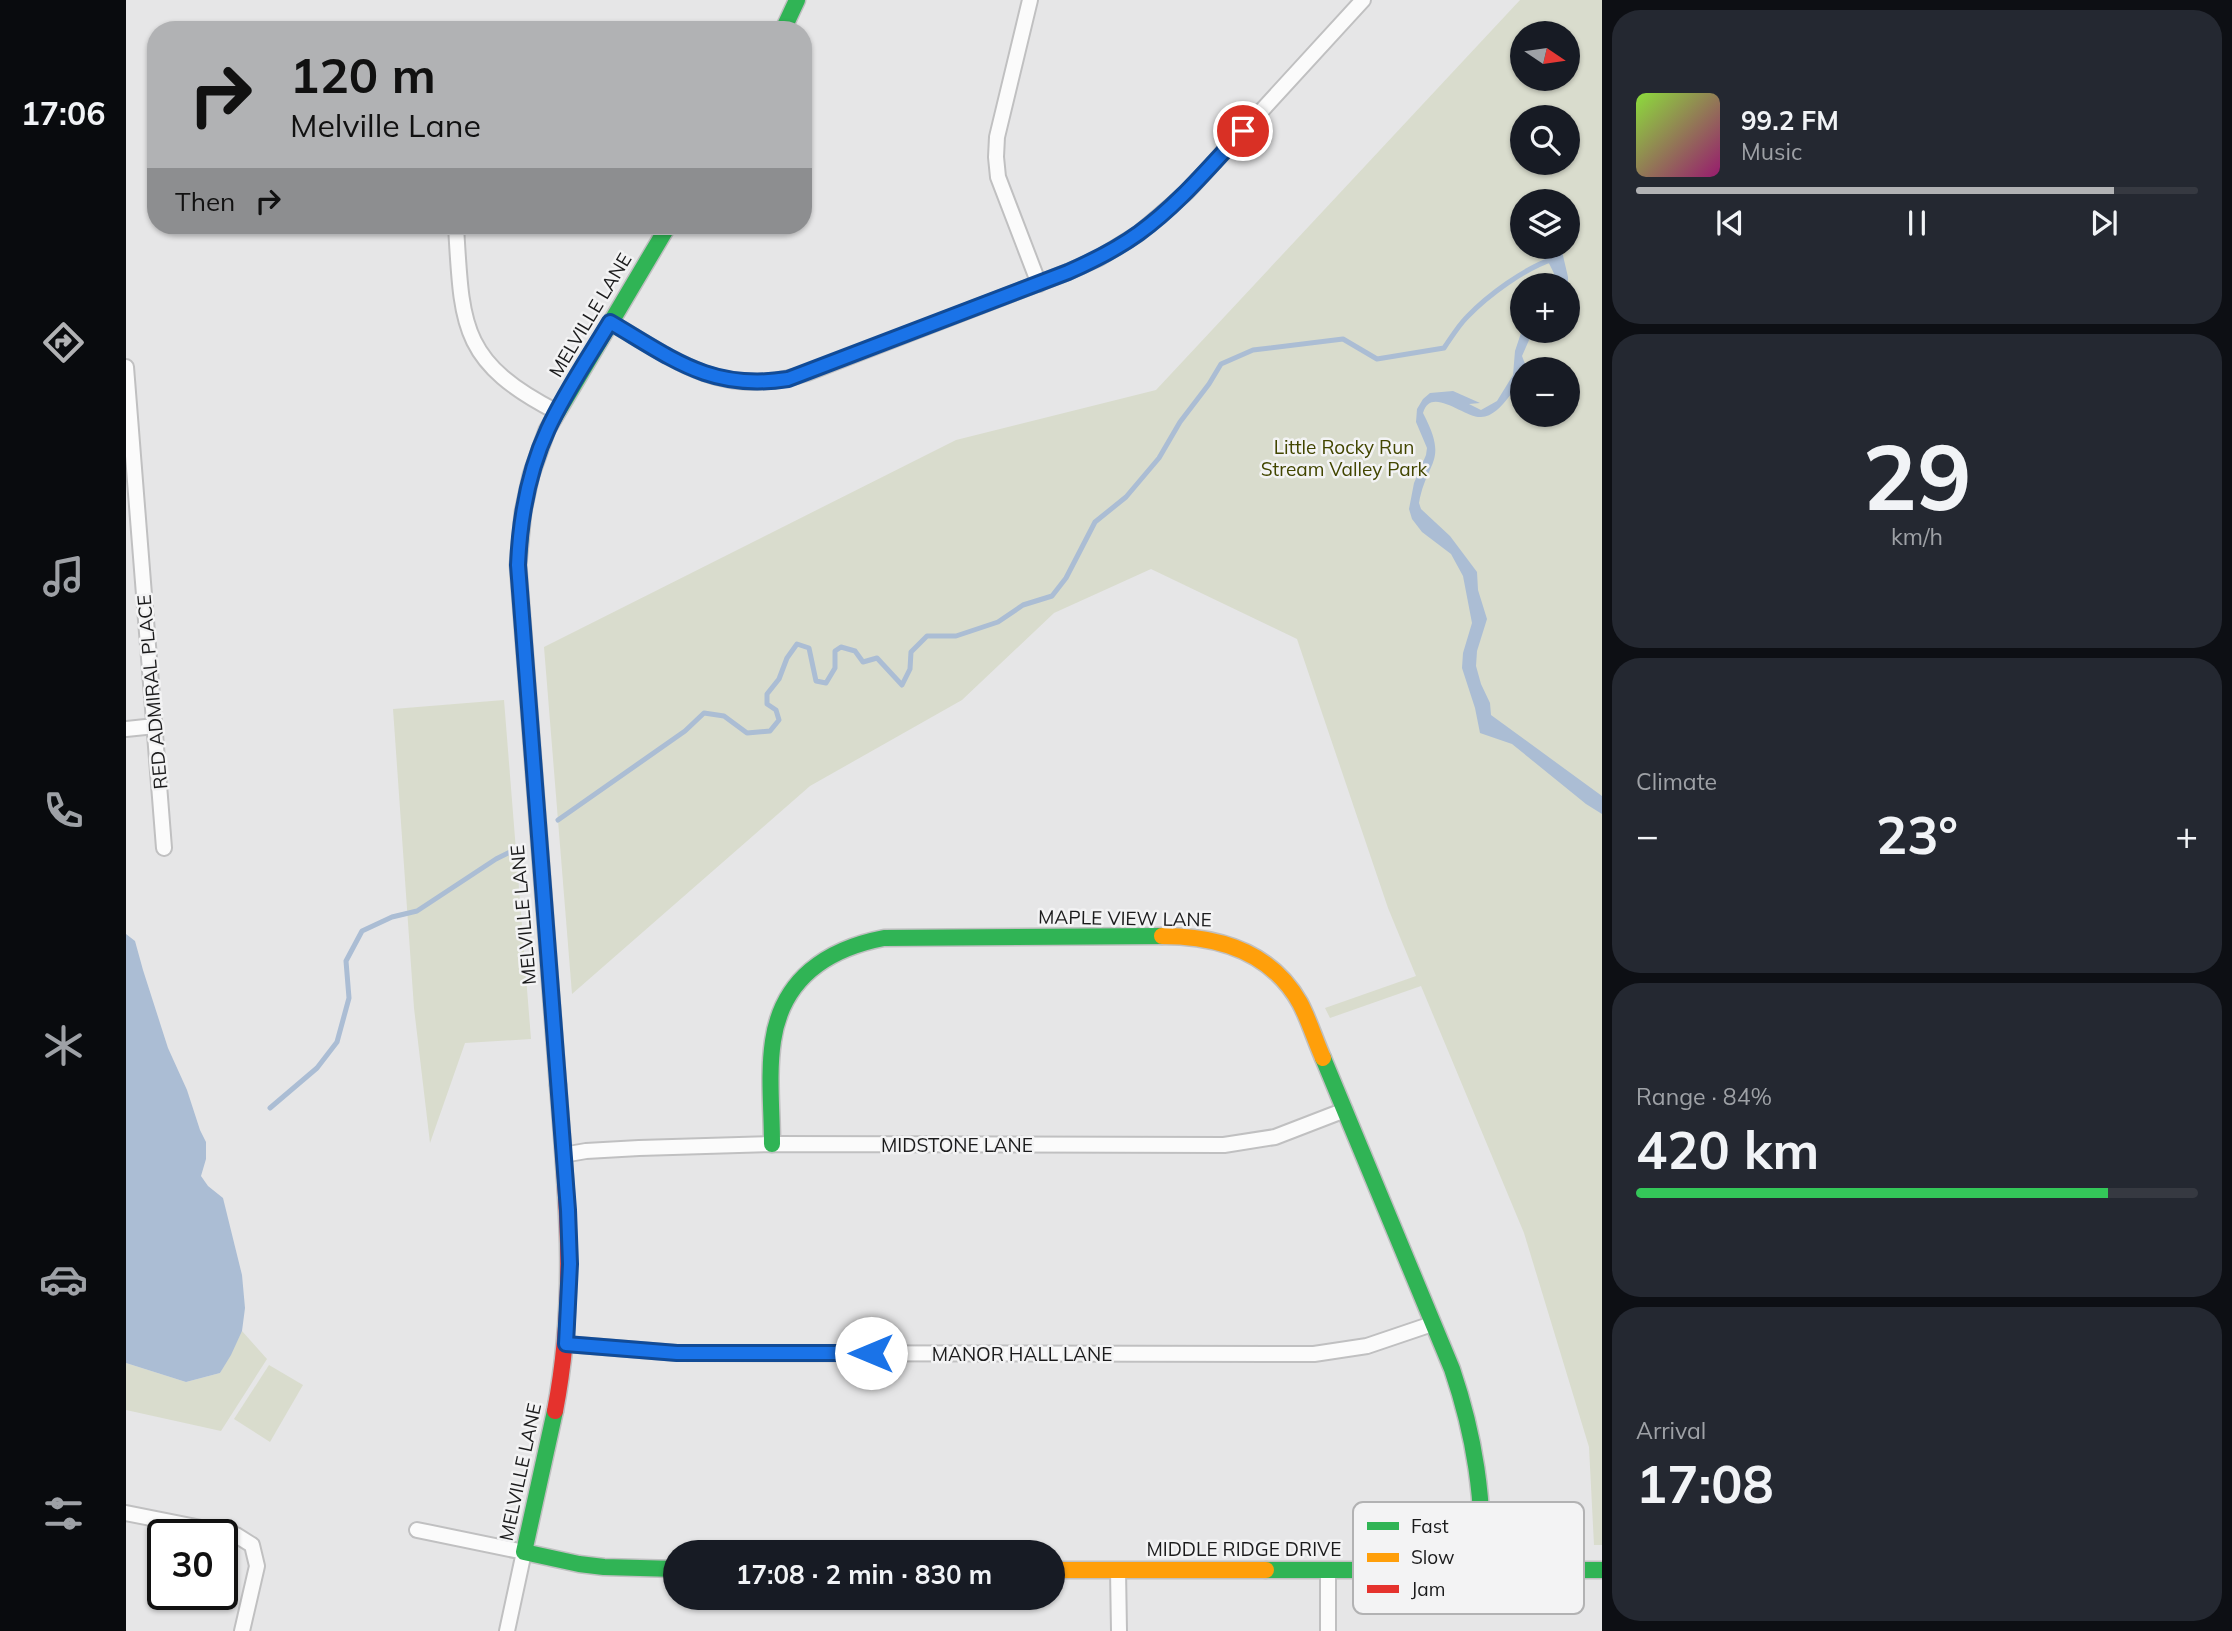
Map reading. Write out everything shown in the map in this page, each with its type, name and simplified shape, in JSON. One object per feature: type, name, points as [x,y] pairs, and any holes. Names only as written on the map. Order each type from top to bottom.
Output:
[{"type":"street","points":[[787,21],[797,0]]},
{"type":"street","points":[[1030,0],[997,137],[996,157],[1001,188],[1038,284]]},
{"type":"street","points":[[610,322],[699,372],[733,382],[767,383],[807,373],[1038,284],[1108,253],[1159,218],[1363,0]]},
{"type":"street","points":[[457,235],[463,311],[478,349],[488,364],[507,382],[557,412]]},
{"type":"street","name":"MELVILLE LANE","points":[[507,1631],[562,1370],[570,1264],[518,565],[523,512],[531,475],[557,412],[663,235]]},
{"type":"street","name":"RED ADMIRAL PLACE","points":[[126,368],[164,848]]},
{"type":"street","points":[[126,729],[155,726]]},
{"type":"street","name":"MAPLE VIEW LANE","points":[[772,1144],[772,1046],[780,1014],[792,990],[809,970],[831,954],[855,943],[884,937],[1174,936],[1220,941],[1240,948],[1269,966],[1296,996],[1463,1399],[1476,1448],[1482,1502]]},
{"type":"street","name":"MIDSTONE LANE","points":[[563,1155],[639,1148],[772,1144],[1224,1145],[1275,1137],[1345,1110]]},
{"type":"street","name":"MANOR HALL LANE","points":[[566,1344],[677,1353],[1314,1354],[1367,1346],[1432,1324]]},
{"type":"street","points":[[126,1513],[236,1535],[252,1545],[257,1566],[242,1631]]},
{"type":"street","points":[[417,1530],[604,1567],[663,1569]]},
{"type":"street","name":"MIDDLE RIDGE DRIVE","points":[[1065,1570],[1353,1570]]},
{"type":"street","points":[[1118,1570],[1119,1631]]},
{"type":"street","points":[[1328,1570],[1328,1631]]},
{"type":"street","name":"MIDDLE RIDGE DRIVE","points":[[1584,1570],[1602,1570]]},
{"type":"green space","name":"Little Rocky Run Stream Valley Park","points":[[1520,0],[1602,0],[1602,1545],[1594,1545],[1589,1447],[1524,1233],[1421,986],[1330,1018],[1325,1008],[1416,976],[1388,908],[1297,639],[1151,569],[1054,613],[962,700],[810,786],[572,994],[544,647],[956,440],[1156,390]]},
{"type":"green space","points":[[504,700],[531,1039],[465,1043],[430,1143],[414,1008],[393,709]]},
{"type":"green space","points":[[242,1331],[267,1359],[221,1431],[126,1410],[126,1363],[186,1382],[220,1373]]},
{"type":"green space","points":[[269,1365],[303,1385],[270,1442],[234,1419]]},
{"type":"water","points":[[1547,259],[1564,259],[1567,273],[1554,273]]},
{"type":"water","points":[[1518,343],[1528,343],[1522,357],[1514,357]]},
{"type":"water","points":[[1510,380],[1510,396],[1489,415],[1474,416],[1440,402],[1427,405],[1423,413],[1431,429],[1435,452],[1419,503],[1421,509],[1450,536],[1477,572],[1478,590],[1487,619],[1477,651],[1476,666],[1490,703],[1491,715],[1602,796],[1602,814],[1512,744],[1480,733],[1462,668],[1463,653],[1472,623],[1463,576],[1451,554],[1422,532],[1412,519],[1409,509],[1414,483],[1427,448],[1416,422],[1417,409],[1423,399],[1430,393],[1453,391],[1480,403],[1469,404],[1481,410],[1497,401]]},
{"type":"water","points":[[126,934],[135,941],[168,1048],[206,1142],[206,1159],[201,1176],[208,1186],[223,1198],[242,1275],[245,1308],[242,1331],[231,1355],[220,1373],[186,1382],[126,1363]]},
{"type":"waterway","points":[[558,820],[685,731],[704,713],[724,716],[747,733],[770,731],[779,720],[776,710],[767,704],[767,694],[779,679],[787,658],[797,644],[809,648],[816,681],[826,683],[835,668],[835,651],[841,647],[855,651],[863,662],[877,658],[902,685],[910,669],[911,652],[927,636],[956,636],[998,622],[1023,605],[1052,596],[1066,578],[1095,522],[1126,497],[1159,458],[1180,422],[1221,364],[1253,350],[1343,339],[1377,359],[1444,348],[1464,321],[1485,300],[1507,283],[1553,259]]},
{"type":"waterway","points":[[270,1108],[317,1068],[337,1042],[349,998],[346,961],[362,931],[392,917],[417,911],[496,859],[516,849]]},
{"type":"traffic: fast","points":[[787,21],[797,0]]},
{"type":"traffic: fast","points":[[558,1085],[518,565],[523,512],[531,475],[547,430],[663,235]]},
{"type":"traffic: fast","points":[[772,1144],[771,1066],[778,1019],[797,984],[810,970],[826,959],[863,943],[884,938],[1162,936]]},
{"type":"traffic: fast","points":[[1323,1058],[1452,1369],[1467,1419],[1480,1502]]},
{"type":"traffic: fast","points":[[555,1411],[524,1552],[604,1567],[663,1569]]},
{"type":"traffic: fast","points":[[1266,1570],[1353,1570]]},
{"type":"traffic: fast","points":[[1584,1570],[1602,1570]]},
{"type":"traffic: slow","points":[[1162,936],[1223,943],[1258,959],[1274,971],[1300,1003],[1323,1058]]},
{"type":"traffic: slow","points":[[1065,1570],[1266,1570]]},
{"type":"traffic: jam","points":[[555,1411],[562,1369],[568,1288],[567,1208],[558,1085]]},
{"type":"route","points":[[871,1353],[677,1353],[566,1344],[570,1264],[568,1210],[518,565],[520,531],[531,475],[547,430],[610,322],[679,363],[716,378],[748,383],[788,379],[1099,258],[1159,218],[1243,131]]}]
